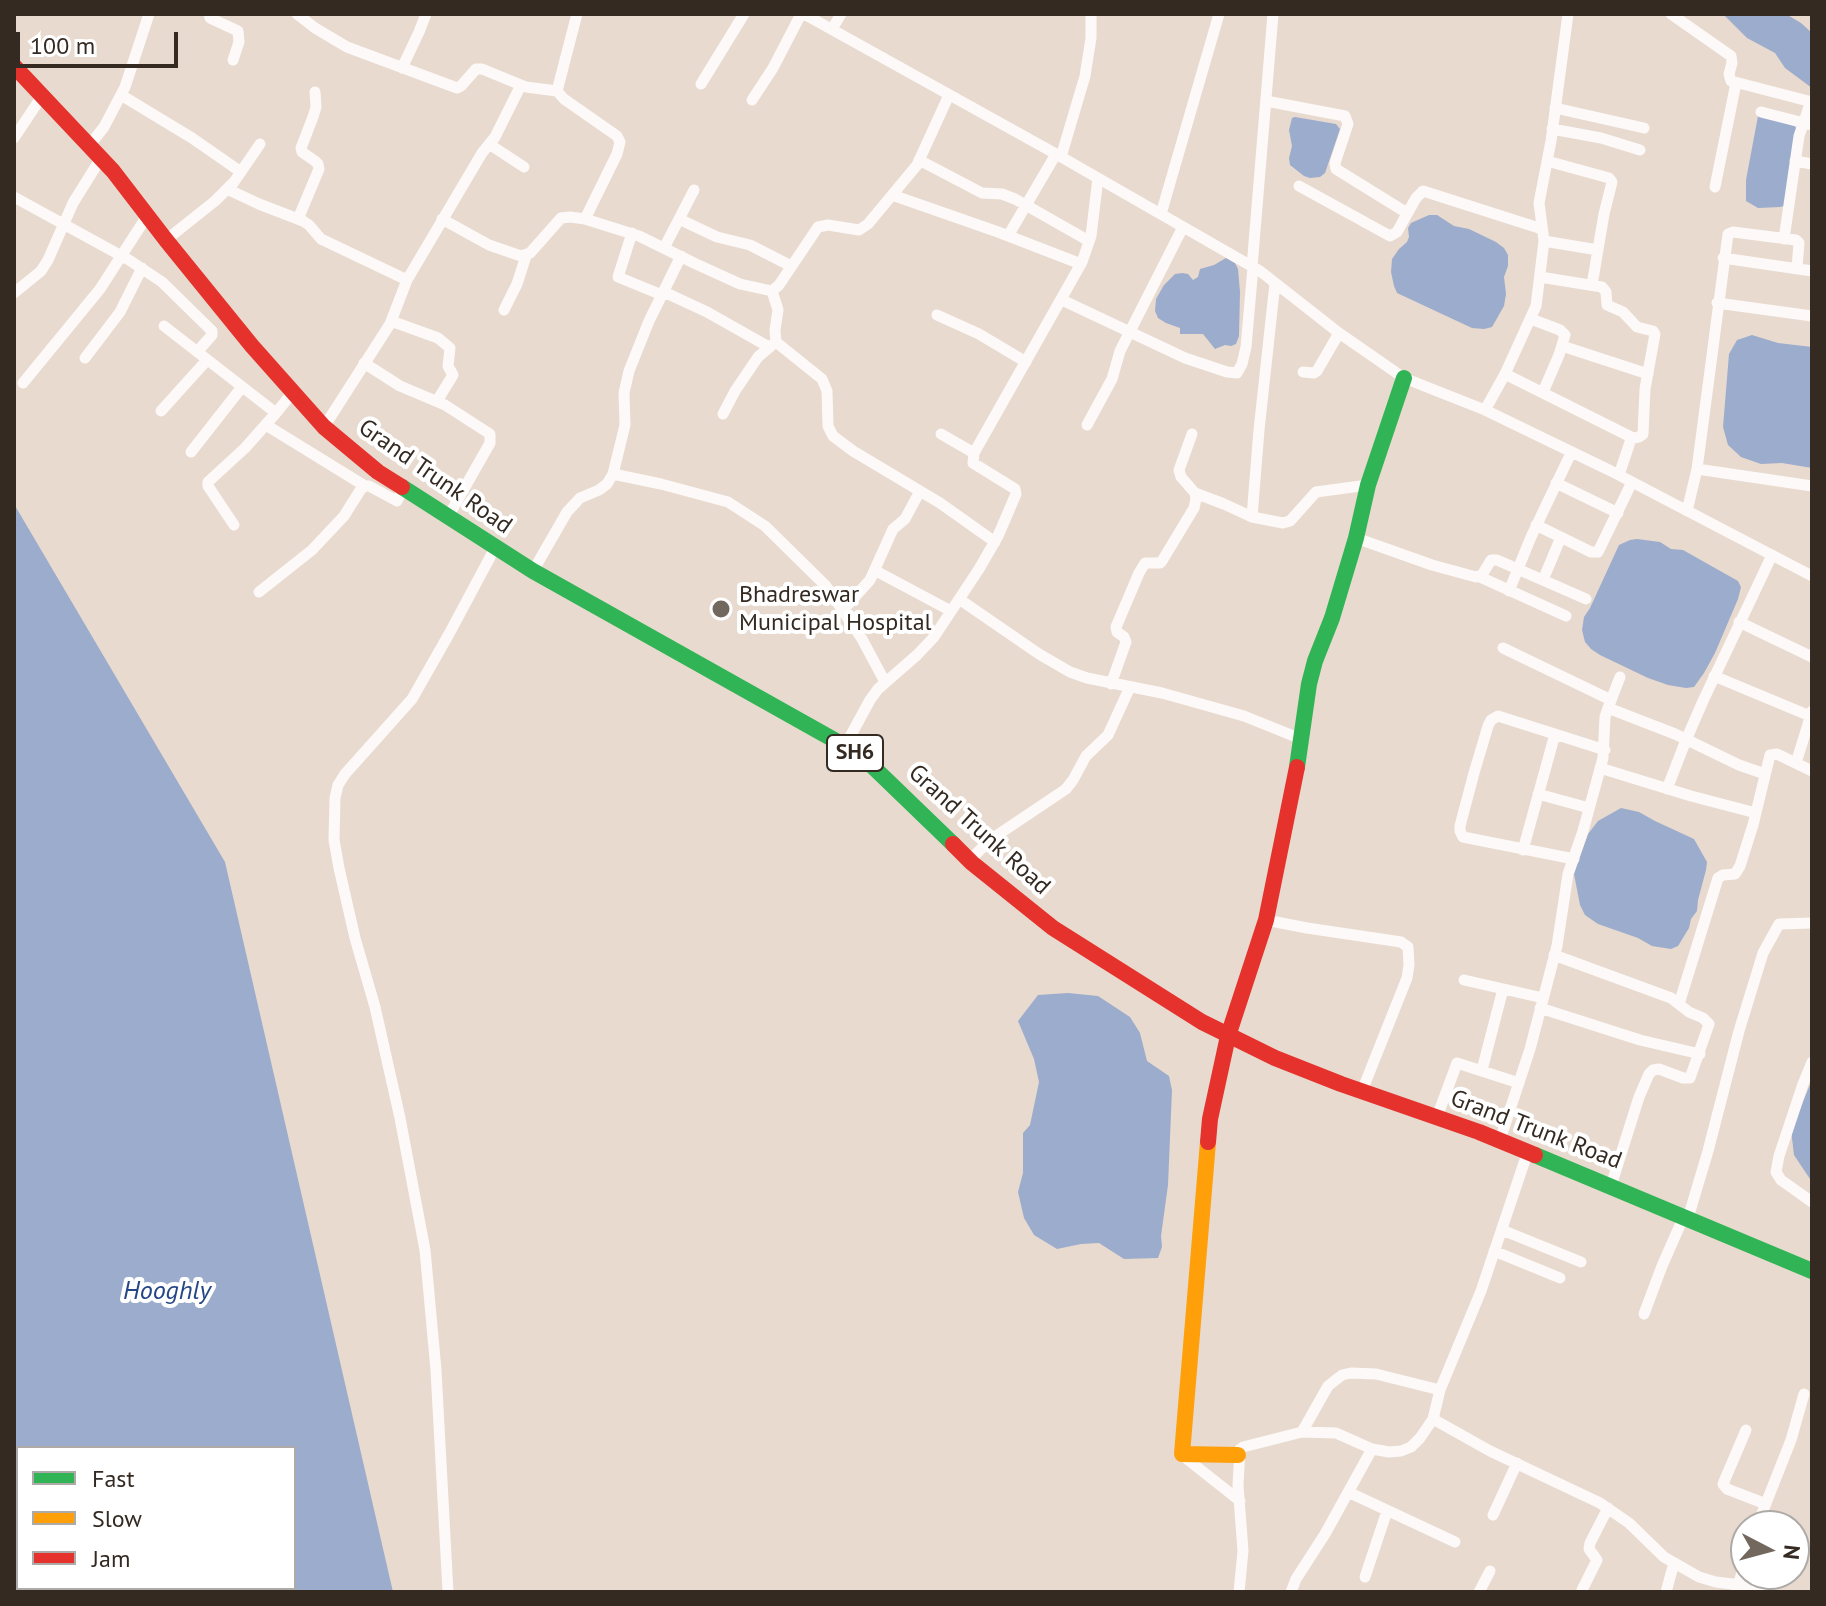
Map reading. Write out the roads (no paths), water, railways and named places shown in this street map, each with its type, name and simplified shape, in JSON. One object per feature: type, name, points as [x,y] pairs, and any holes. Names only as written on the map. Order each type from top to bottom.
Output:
[{"type":"main road","name":"Grand Trunk Road","points":[[14,66],[113,171],[252,346],[324,427],[378,472],[533,571],[845,746],[867,761],[969,861],[1053,928],[1158,996],[1228,1036],[1275,1058],[1528,1151],[1812,1271]]},
{"type":"main road","points":[[1238,1455],[1182,1454],[1210,1119],[1228,1036],[1266,920],[1295,782],[1315,661],[1332,618],[1368,485],[1404,378]]},
{"type":"street","points":[[14,293],[41,271],[48,260],[104,127],[121,95],[149,14]]},
{"type":"street","points":[[209,14],[210,18],[238,31],[239,42],[233,60]]},
{"type":"street","points":[[297,14],[347,47],[457,88],[476,69],[482,69],[521,85],[557,91],[617,136],[620,142],[585,219]]},
{"type":"street","points":[[402,68],[426,14]]},
{"type":"street","points":[[557,91],[577,14]]},
{"type":"street","points":[[701,84],[744,14]]},
{"type":"street","points":[[752,100],[803,14],[1253,267],[1404,378],[1485,410],[1619,475],[1812,576]]},
{"type":"street","points":[[832,29],[841,14]]},
{"type":"street","points":[[1008,236],[1025,204],[1058,156],[1085,76],[1091,14]]},
{"type":"street","points":[[1161,214],[1219,14]]},
{"type":"street","points":[[1062,300],[1199,364],[1237,373],[1246,347],[1273,14]]},
{"type":"street","points":[[1485,410],[1536,306],[1543,235],[1539,203],[1568,14]]},
{"type":"street","points":[[1671,14],[1731,56],[1730,78],[1736,83],[1811,102],[1795,161],[1784,239]]},
{"type":"street","points":[[1715,187],[1736,83]]},
{"type":"street","points":[[324,427],[391,321],[407,280],[500,128],[521,85]]},
{"type":"street","points":[[298,219],[319,169],[301,148],[316,107],[315,92]]},
{"type":"street","points":[[121,95],[241,172]]},
{"type":"street","points":[[772,291],[818,227],[863,228],[919,160],[949,95]]},
{"type":"street","points":[[14,138],[42,96]]},
{"type":"street","points":[[1266,101],[1345,116],[1348,124],[1335,163],[1336,169],[1407,213]]},
{"type":"street","points":[[1555,108],[1644,128]]},
{"type":"street","points":[[1761,112],[1807,124]]},
{"type":"street","points":[[1620,144],[1625,124]]},
{"type":"street","points":[[1552,129],[1640,150]]},
{"type":"street","points":[[166,240],[234,182],[260,144]]},
{"type":"street","points":[[489,144],[524,167]]},
{"type":"street","points":[[919,160],[982,193],[1007,195],[1089,241]]},
{"type":"street","points":[[1547,161],[1611,180],[1592,285]]},
{"type":"street","points":[[1795,161],[1812,164]]},
{"type":"street","points":[[845,746],[870,700],[885,682],[927,646],[995,542],[1014,500],[1015,489],[973,463],[974,453],[1081,264],[1089,241],[1098,178]]},
{"type":"street","points":[[1299,186],[1390,236],[1397,232],[1419,193],[1426,191],[1543,235],[1598,250]]},
{"type":"street","points":[[227,189],[298,219],[309,225],[321,239],[407,280]]},
{"type":"street","points":[[664,248],[694,190]]},
{"type":"street","points":[[892,195],[1081,264]]},
{"type":"street","points":[[14,197],[142,268],[162,282],[212,331],[202,356],[161,411]]},
{"type":"street","points":[[23,383],[100,289],[147,216]]},
{"type":"street","points":[[504,310],[526,256],[561,218],[570,217],[632,233],[740,284],[772,291]]},
{"type":"street","points":[[442,219],[489,245],[526,256]]},
{"type":"street","points":[[679,219],[717,237],[750,245],[791,266]]},
{"type":"street","points":[[1087,425],[1112,379],[1120,351],[1183,227]]},
{"type":"street","points":[[1687,511],[1697,469],[1727,237],[1730,232],[1798,241],[1797,268]]},
{"type":"street","points":[[632,233],[618,277],[707,312],[773,344],[822,379],[827,391],[828,426],[833,436],[940,503],[995,542]]},
{"type":"street","points":[[533,571],[574,503],[599,490],[613,474],[625,425],[626,382],[634,357],[681,256]]},
{"type":"street","points":[[1723,258],[1812,271]]},
{"type":"street","points":[[85,358],[120,312],[142,268]]},
{"type":"street","points":[[1505,374],[1633,438],[1643,434],[1654,332],[1637,327],[1623,312],[1607,305],[1605,289],[1540,277]]},
{"type":"street","points":[[1252,517],[1275,283]]},
{"type":"street","points":[[723,414],[758,357],[773,344],[778,310],[772,291]]},
{"type":"street","points":[[1717,303],[1812,316]]},
{"type":"street","points":[[937,315],[979,334],[1026,362]]},
{"type":"street","points":[[1531,319],[1565,335],[1543,392]]},
{"type":"street","points":[[391,321],[438,338],[450,348],[448,366],[453,375],[437,401]]},
{"type":"street","points":[[164,326],[276,413]]},
{"type":"street","points":[[1303,372],[1317,371],[1339,333]]},
{"type":"street","points":[[1562,346],[1648,374]]},
{"type":"street","points":[[364,363],[400,386],[437,401],[491,438],[448,517]]},
{"type":"street","points":[[191,452],[242,387]]},
{"type":"street","points":[[234,525],[208,482],[245,448],[293,392]]},
{"type":"street","points":[[266,425],[365,486],[397,501],[403,489]]},
{"type":"street","points":[[941,434],[974,453]]},
{"type":"street","points":[[1192,434],[1179,470],[1181,477],[1195,493],[1252,517],[1287,522],[1316,492],[1368,485]]},
{"type":"street","points":[[1619,475],[1633,438]]},
{"type":"street","points":[[1509,591],[1536,525],[1571,453]]},
{"type":"street","points":[[1697,469],[1812,486]]},
{"type":"street","points":[[613,474],[711,496],[741,509],[765,526],[826,586],[862,639],[885,682]]},
{"type":"street","points":[[1536,525],[1591,552],[1598,552],[1632,482]]},
{"type":"street","points":[[1556,483],[1618,513]]},
{"type":"street","points":[[259,592],[312,550],[344,516],[365,486]]},
{"type":"street","points":[[843,610],[865,588],[876,571],[893,529],[905,519],[920,491]]},
{"type":"street","points":[[1111,684],[1126,642],[1116,627],[1132,587],[1145,563],[1162,561],[1194,508],[1195,493]]},
{"type":"street","points":[[1543,580],[1561,537]]},
{"type":"street","points":[[1356,538],[1432,565],[1480,577],[1566,616]]},
{"type":"street","points":[[448,1592],[437,1385],[425,1250],[400,1118],[339,868],[334,840],[335,798],[345,774],[412,699],[495,548]]},
{"type":"street","points":[[1667,789],[1714,676],[1772,555]]},
{"type":"street","points":[[1480,577],[1491,560],[1497,560],[1586,599]]},
{"type":"street","points":[[876,571],[951,611]]},
{"type":"street","points":[[959,599],[1070,672],[1244,716],[1301,739]]},
{"type":"street","points":[[1739,622],[1812,657]]},
{"type":"street","points":[[1503,648],[1609,704],[1739,765],[1765,774]]},
{"type":"street","points":[[1714,676],[1811,717],[1796,763]]},
{"type":"street","points":[[1500,1140],[1554,955],[1565,888],[1605,750],[1605,717],[1620,677]]},
{"type":"street","points":[[969,861],[990,840],[1066,789],[1086,756],[1108,735],[1130,687]]},
{"type":"street","points":[[1574,859],[1461,835],[1460,826],[1474,773],[1488,726],[1495,717],[1504,716],[1605,750]]},
{"type":"street","points":[[1523,850],[1555,734]]},
{"type":"street","points":[[1679,1004],[1718,878],[1732,875],[1737,870],[1756,813],[1768,759],[1773,753],[1812,771]]},
{"type":"street","points":[[1600,768],[1756,813]]},
{"type":"street","points":[[1538,794],[1589,808]]},
{"type":"street","points":[[1266,920],[1401,942],[1408,947],[1407,978],[1362,1091]]},
{"type":"street","points":[[1644,1314],[1662,1266],[1686,1217],[1708,1151],[1756,971],[1776,927],[1783,923],[1812,923]]},
{"type":"street","points":[[1554,955],[1671,998],[1709,1024],[1690,1078],[1659,1069],[1649,1074],[1611,1186]]},
{"type":"street","points":[[1464,980],[1503,989],[1640,1040],[1700,1054]]},
{"type":"street","points":[[1482,1070],[1503,989]]},
{"type":"street","points":[[1812,1062],[1776,1172],[1781,1180],[1812,1202]]},
{"type":"street","points":[[1437,1117],[1455,1065],[1460,1063],[1519,1083]]},
{"type":"street","points":[[1239,1592],[1243,1551],[1240,1449],[1302,1432],[1336,1433],[1372,1449],[1389,1452],[1411,1447],[1420,1438],[1433,1419],[1440,1390],[1481,1291],[1528,1151]]},
{"type":"street","points":[[1502,1230],[1581,1262]]},
{"type":"street","points":[[1494,1251],[1560,1278]]},
{"type":"street","points":[[1302,1432],[1328,1386],[1342,1375],[1391,1376],[1440,1390]]},
{"type":"street","points":[[1764,1510],[1791,1440],[1804,1394]]},
{"type":"street","points":[[1433,1419],[1490,1451],[1608,1508],[1629,1523],[1664,1557],[1707,1580],[1730,1586]]},
{"type":"street","points":[[1746,1430],[1723,1484],[1727,1489],[1766,1504]]},
{"type":"street","points":[[1291,1592],[1372,1449]]},
{"type":"street","points":[[1182,1454],[1240,1501]]},
{"type":"street","points":[[1493,1515],[1517,1463]]},
{"type":"street","points":[[1348,1492],[1455,1542]]},
{"type":"street","points":[[1582,1590],[1597,1564],[1596,1556],[1589,1549],[1590,1543],[1608,1508]]},
{"type":"street","points":[[1365,1577],[1387,1511]]},
{"type":"street","points":[[1666,1592],[1674,1563]]},
{"type":"street","points":[[1479,1592],[1490,1571]]},
{"type":"water","points":[[1723,14],[1786,14],[1801,23],[1812,33],[1812,88],[1785,68],[1775,53],[1747,38]]},
{"type":"water","points":[[1758,116],[1793,124],[1797,129],[1784,206],[1758,208],[1746,201],[1746,180]]},
{"type":"water","points":[[1295,117],[1336,124],[1340,129],[1325,173],[1320,177],[1304,176],[1290,165],[1292,146],[1289,130]]},
{"type":"water","points":[[1437,215],[1454,226],[1469,229],[1496,242],[1508,255],[1504,306],[1492,327],[1472,328],[1397,293],[1391,272],[1392,259],[1407,242],[1411,223]]},
{"type":"water","points":[[1226,258],[1238,269],[1239,336],[1236,344],[1215,349],[1203,334],[1180,334],[1180,328],[1158,318],[1156,299],[1175,274],[1188,274],[1193,280],[1198,277],[1200,269]]},
{"type":"water","points":[[1752,335],[1778,343],[1812,347],[1812,468],[1782,463],[1761,464],[1741,457],[1728,445],[1723,427],[1729,354],[1737,340]]},
{"type":"water","name":"Hooghly","points":[[14,504],[225,862],[393,1592],[14,1592]]},
{"type":"water","points":[[1637,539],[1660,542],[1671,549],[1683,550],[1738,581],[1741,587],[1715,653],[1694,687],[1668,685],[1648,678],[1600,655],[1585,642],[1582,630],[1584,617],[1619,545]]},
{"type":"water","points":[[1621,808],[1639,812],[1694,839],[1707,862],[1697,911],[1678,946],[1671,949],[1652,946],[1598,924],[1585,915],[1580,905],[1574,874],[1588,834],[1598,821]]},
{"type":"water","points":[[1068,993],[1098,996],[1130,1017],[1140,1033],[1147,1061],[1169,1076],[1172,1090],[1168,1185],[1162,1247],[1158,1258],[1124,1259],[1099,1243],[1057,1249],[1034,1235],[1024,1218],[1018,1192],[1023,1173],[1023,1133],[1030,1125],[1039,1082],[1034,1059],[1018,1021],[1038,995]]},
{"type":"water","points":[[1812,1080],[1812,1182],[1794,1155],[1791,1130]]},
{"type":"place","name":"Bhadreswar Municipal Hospital","points":[[721,609]]}]
